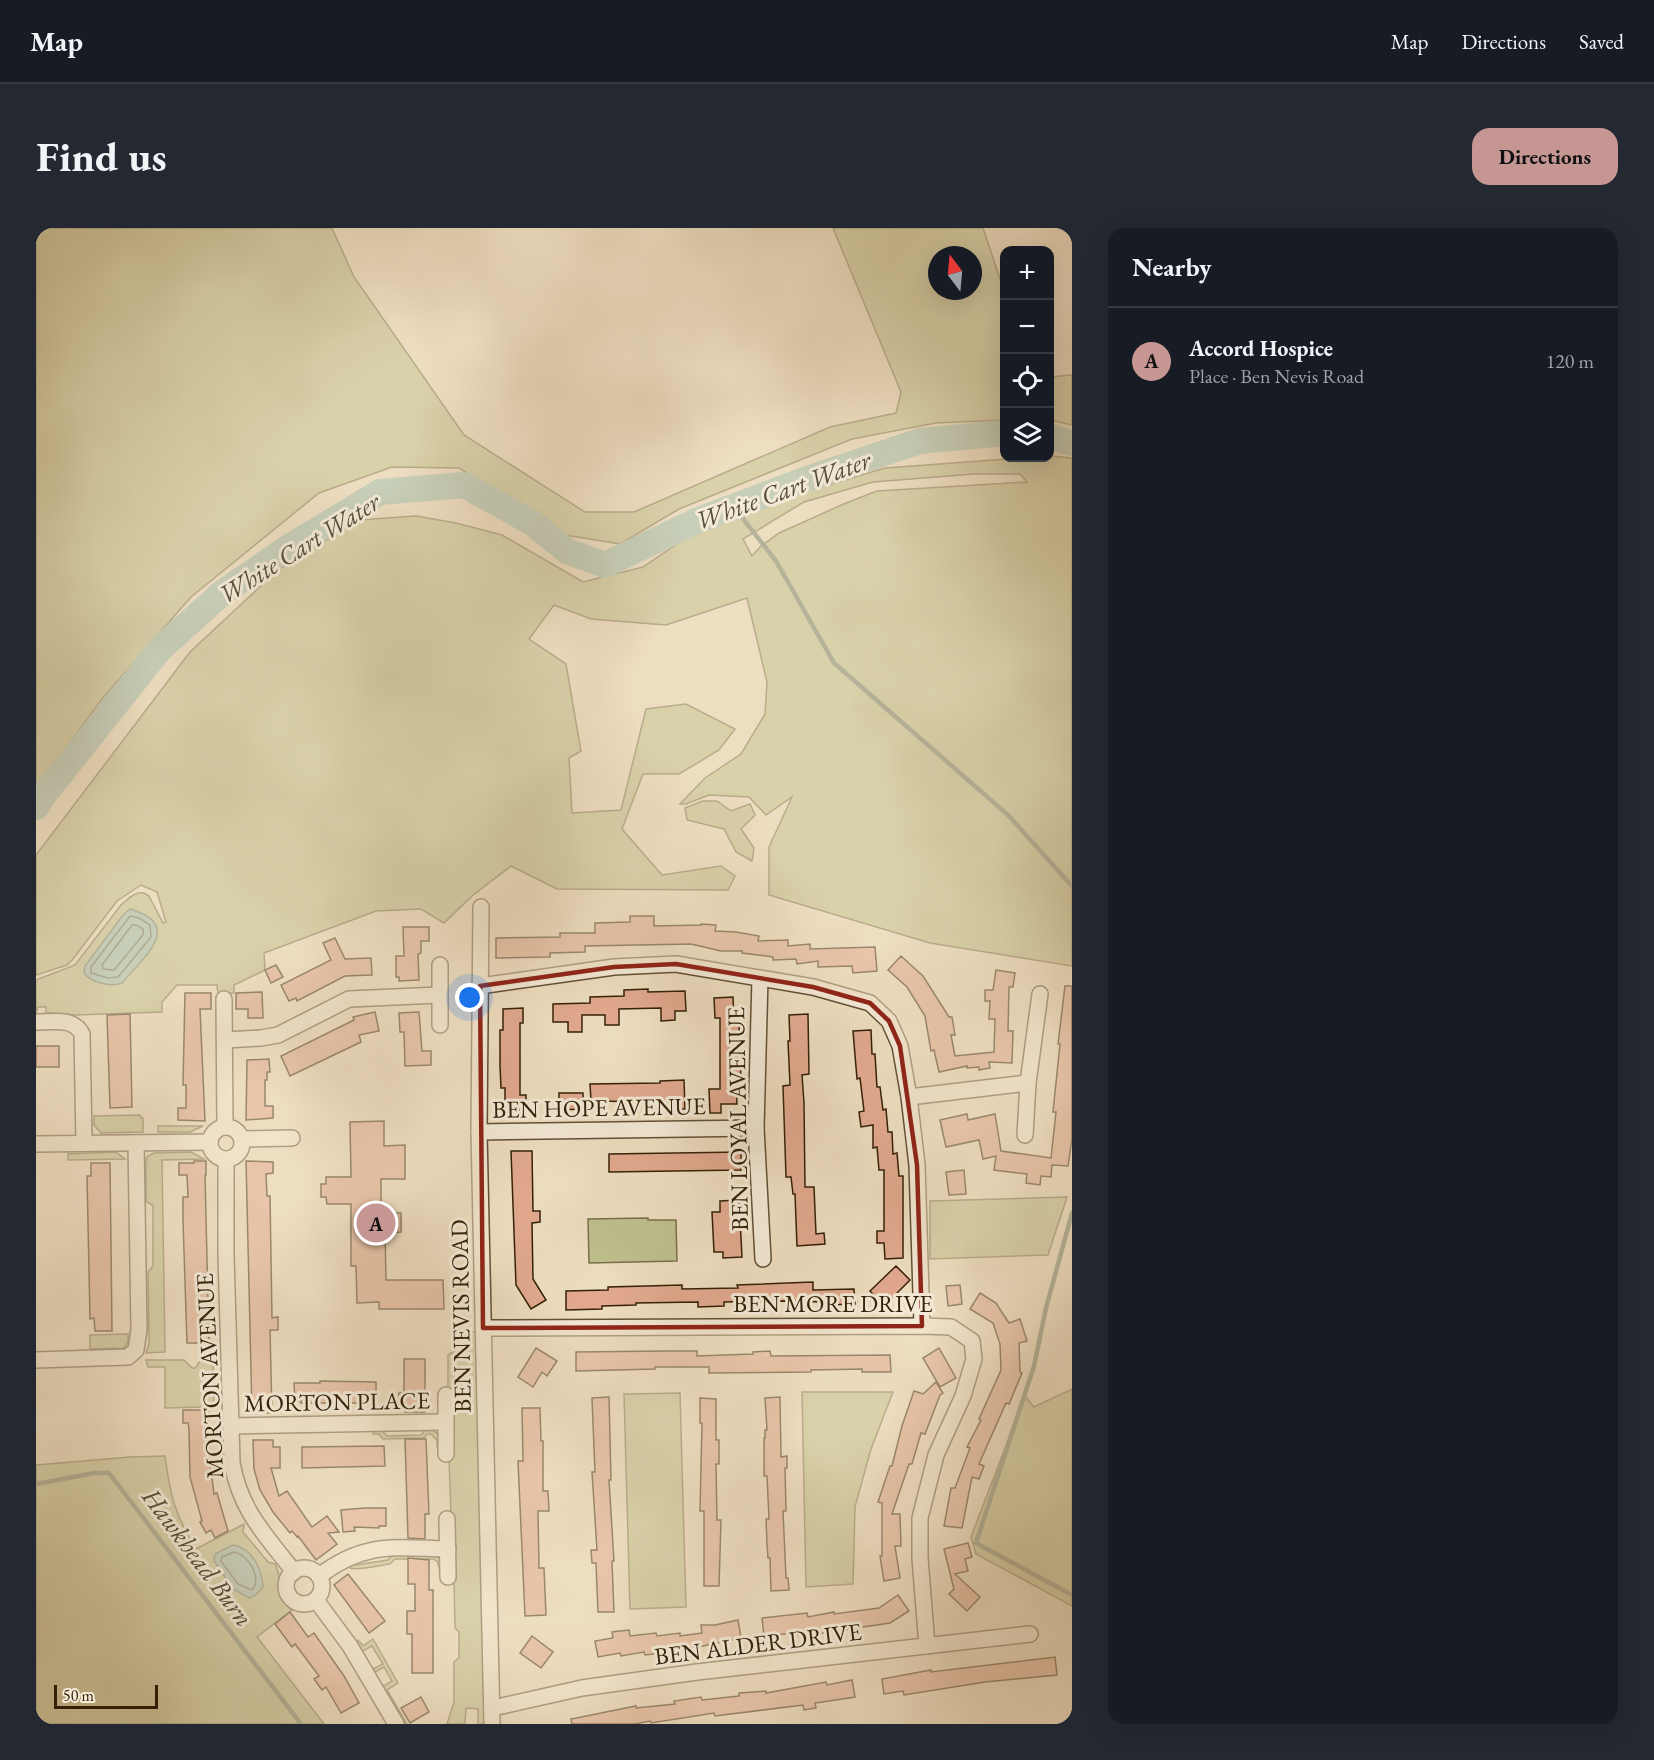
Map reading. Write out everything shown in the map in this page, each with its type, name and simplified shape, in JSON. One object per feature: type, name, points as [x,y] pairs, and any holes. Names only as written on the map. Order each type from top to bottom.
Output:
[{"type":"street","name":"BEN NEVIS ROAD","points":[[481,907],[479,1132],[492,1724]]},
{"type":"street","points":[[480,986],[614,967],[676,964],[813,987],[870,1003],[889,1020],[900,1046],[909,1097],[917,1165],[922,1326]]},
{"type":"street","points":[[440,965],[440,1025]]},
{"type":"street","name":"BEN LOYAL AVENUE","points":[[760,978],[756,1128],[763,1259]]},
{"type":"street","points":[[1025,1135],[1028,1083],[1040,994]]},
{"type":"street","points":[[225,1040],[278,1035],[349,999],[439,995]]},
{"type":"street","points":[[224,999],[225,1127]]},
{"type":"street","points":[[36,1022],[72,1023],[82,1034],[84,1143]]},
{"type":"street","points":[[909,1097],[1028,1083]]},
{"type":"street","points":[[225,1127],[234,1129],[242,1139],[241,1151],[226,1160],[212,1152],[210,1142],[216,1130],[225,1127]]},
{"type":"street","name":"BEN HOPE AVENUE","points":[[479,1132],[756,1128]]},
{"type":"street","points":[[242,1139],[292,1138]]},
{"type":"street","points":[[36,1144],[210,1142]]},
{"type":"street","points":[[36,1360],[128,1357],[136,1350],[139,1329],[136,1143]]},
{"type":"street","name":"MORTON AVENUE","points":[[226,1160],[232,1463],[236,1485],[248,1513],[294,1572]]},
{"type":"street","name":"BEN MORE DRIVE","points":[[483,1328],[922,1326],[951,1327],[972,1341],[974,1359],[963,1396],[936,1455],[920,1518],[920,1558],[927,1646]]},
{"type":"street","name":"MORTON PLACE","points":[[446,1395],[446,1454]]},
{"type":"street","name":"MORTON PLACE","points":[[231,1426],[445,1422]]},
{"type":"street","points":[[447,1519],[448,1577]]},
{"type":"street","points":[[319,1576],[338,1561],[381,1548],[448,1549]]},
{"type":"street","points":[[307,1569],[319,1576],[322,1588],[316,1600],[302,1604],[290,1597],[287,1583],[294,1572],[307,1569]]},
{"type":"street","points":[[316,1600],[350,1646],[396,1724]]},
{"type":"street","name":"BEN ALDER DRIVE","points":[[493,1708],[605,1685],[697,1672],[1029,1634]]},
{"type":"highlighted area","points":[[676,964],[813,987],[870,1003],[889,1021],[900,1046],[917,1165],[922,1326],[483,1328],[480,986],[614,967]]},
{"type":"green space","points":[[36,228],[332,228],[354,277],[464,435],[585,512],[634,512],[830,427],[896,413],[901,392],[833,228],[983,228],[1000,279],[1000,420],[936,423],[852,439],[679,509],[620,544],[565,535],[459,468],[392,467],[319,493],[191,597],[102,699],[36,789]]},
{"type":"green space","points":[[1072,375],[1072,425],[1054,421],[1054,377]]},
{"type":"green space","points":[[1054,456],[1072,458],[1072,966],[930,943],[769,895],[769,847],[792,797],[766,815],[749,797],[709,795],[680,804],[705,778],[741,754],[765,714],[767,682],[747,598],[666,625],[591,619],[554,605],[529,639],[566,664],[581,751],[569,758],[572,813],[621,810],[646,709],[686,704],[735,729],[719,750],[679,774],[643,774],[622,829],[662,875],[721,866],[735,876],[728,890],[557,889],[511,866],[472,896],[444,923],[421,909],[376,911],[264,953],[265,970],[234,985],[234,993],[218,994],[217,985],[177,985],[162,1002],[162,1012],[76,1015],[46,1013],[46,1007],[38,1007],[36,1013],[36,980],[75,965],[121,905],[132,896],[144,893],[149,896],[163,923],[166,922],[157,892],[141,885],[117,901],[67,965],[36,975],[36,855],[190,652],[279,569],[358,520],[416,516],[502,535],[583,582],[643,567],[702,527],[785,498],[885,468],[1000,459],[1000,462],[1054,462]],"holes":[[[974,474],[1020,474],[1027,482],[877,491],[779,533],[752,556],[743,539],[804,502],[873,482]]]},
{"type":"green space","points":[[703,801],[717,801],[731,811],[750,804],[755,815],[741,829],[754,848],[752,861],[736,852],[724,829],[687,820],[685,808]]},
{"type":"green space","points":[[140,1115],[143,1118],[143,1132],[101,1133],[94,1125],[94,1116]]},
{"type":"green space","points":[[158,1126],[203,1126],[190,1132],[158,1132]]},
{"type":"green space","points":[[116,1152],[125,1159],[68,1160],[68,1154]]},
{"type":"green space","points":[[191,1152],[204,1159],[162,1160],[165,1352],[146,1353],[149,1344],[148,1272],[153,1266],[153,1206],[146,1201],[146,1159],[154,1153]]},
{"type":"green space","points":[[1067,1197],[1048,1255],[930,1259],[930,1201]]},
{"type":"green space","points":[[648,1218],[648,1220],[676,1220],[677,1261],[589,1263],[588,1219]]},
{"type":"green space","points":[[466,1330],[475,1332],[478,1336],[485,1724],[478,1724],[478,1709],[466,1708],[465,1724],[447,1724],[454,1702],[454,1662],[459,1658],[459,1632],[455,1628],[455,1517],[451,1513],[449,1459],[453,1455],[452,1392],[448,1387],[448,1355],[453,1352],[467,1352]]},
{"type":"green space","points":[[128,1334],[128,1342],[124,1348],[90,1349],[90,1335]]},
{"type":"green space","points":[[202,1359],[208,1359],[213,1365],[214,1403],[203,1404],[203,1407],[165,1408],[165,1367],[148,1367],[146,1360],[184,1360],[195,1368]]},
{"type":"green space","points":[[1072,1389],[1072,1606],[976,1554],[971,1537],[1025,1396],[1034,1407]]},
{"type":"green space","points":[[802,1392],[893,1392],[871,1449],[855,1507],[853,1584],[806,1587]]},
{"type":"green space","points":[[680,1393],[686,1607],[630,1609],[624,1394]]},
{"type":"green space","points":[[375,1430],[381,1430],[387,1436],[421,1435],[425,1430],[432,1430],[440,1435],[441,1444],[437,1446],[437,1440],[431,1434],[427,1434],[424,1438],[383,1439],[379,1434],[373,1434]]},
{"type":"green space","points":[[165,1456],[174,1504],[196,1549],[244,1524],[243,1532],[268,1562],[275,1564],[279,1576],[280,1594],[292,1610],[257,1637],[324,1724],[36,1724],[36,1465]]},
{"type":"green space","points":[[392,1555],[434,1555],[443,1561],[444,1569],[440,1570],[437,1561],[433,1559],[395,1559],[390,1564],[350,1568],[349,1563],[355,1565],[388,1560]]},
{"type":"green space","points":[[373,1639],[398,1683],[387,1690],[407,1724],[403,1724],[382,1687],[392,1681],[384,1667],[375,1672],[373,1669],[383,1664],[372,1646],[361,1652],[356,1644],[358,1640],[363,1646]]},
{"type":"water","points":[[130,909],[146,916],[155,924],[157,933],[155,942],[122,983],[96,982],[84,973],[85,966]]},
{"type":"water","points":[[233,1545],[246,1550],[251,1555],[261,1573],[263,1587],[256,1595],[249,1598],[233,1589],[214,1561],[215,1554]]},
{"type":"building","points":[[630,916],[654,916],[654,926],[716,925],[715,931],[759,936],[758,941],[788,940],[788,946],[810,944],[810,949],[875,947],[877,971],[853,973],[852,966],[818,967],[818,961],[797,964],[796,959],[773,960],[773,957],[742,953],[742,951],[721,951],[691,944],[585,946],[585,952],[550,953],[550,957],[496,958],[496,938],[560,937],[560,933],[595,933],[595,923],[630,922]]},
{"type":"building","points":[[403,927],[429,927],[429,941],[421,941],[421,953],[418,954],[419,980],[399,981],[399,977],[396,977],[396,956],[404,956]]},
{"type":"building","points":[[335,938],[345,959],[371,958],[372,975],[345,976],[297,1001],[296,998],[289,1001],[281,985],[331,960],[323,943]]},
{"type":"building","points":[[901,956],[923,976],[949,1017],[952,1017],[955,1035],[951,1035],[955,1056],[994,1052],[995,1019],[989,1019],[990,1001],[985,1001],[985,990],[993,990],[996,970],[1015,973],[1013,987],[1009,987],[1008,1031],[1013,1031],[1012,1063],[989,1062],[990,1068],[979,1070],[979,1067],[967,1068],[967,1066],[939,1072],[934,1050],[931,1051],[925,1016],[907,987],[888,970]]},
{"type":"building","points":[[276,965],[283,977],[271,983],[265,970]]},
{"type":"building","points":[[1065,986],[1072,986],[1072,1139],[1068,1166],[1052,1165],[1051,1177],[1041,1176],[1040,1185],[1026,1183],[1027,1174],[994,1170],[996,1156],[983,1159],[979,1140],[946,1147],[940,1120],[967,1114],[968,1120],[995,1114],[1001,1151],[1051,1158],[1056,1112],[1053,1112],[1060,1044],[1058,1044]]},
{"type":"building","points":[[648,989],[648,992],[685,991],[686,1011],[675,1011],[675,1020],[661,1021],[661,1008],[619,1009],[619,1025],[605,1025],[605,1015],[582,1015],[582,1032],[568,1032],[568,1022],[553,1022],[553,1004],[590,1003],[590,997],[624,996],[624,990]]},
{"type":"building","points":[[262,992],[263,1018],[248,1018],[248,1009],[236,1009],[236,993]]},
{"type":"building","points":[[185,993],[211,993],[211,1009],[200,1009],[205,1121],[178,1120],[178,1108],[186,1108],[186,1085],[183,1085]]},
{"type":"building","points":[[733,997],[734,1025],[739,1025],[741,1084],[736,1084],[737,1104],[721,1104],[721,1113],[710,1113],[709,1089],[720,1089],[720,1018],[715,1018],[714,998]]},
{"type":"building","points":[[523,1008],[523,1023],[520,1023],[520,1095],[526,1095],[526,1110],[505,1110],[505,1088],[501,1088],[500,1066],[500,1030],[503,1030],[503,1009]]},
{"type":"building","points":[[375,1012],[379,1031],[359,1035],[361,1042],[290,1076],[281,1056],[354,1020],[353,1017]]},
{"type":"building","points":[[419,1012],[422,1051],[431,1051],[431,1065],[405,1066],[404,1032],[400,1032],[399,1013]]},
{"type":"building","points":[[130,1014],[132,1107],[110,1108],[107,1015]]},
{"type":"building","points":[[808,1014],[809,1074],[802,1075],[805,1187],[814,1187],[816,1234],[824,1233],[825,1244],[797,1246],[795,1194],[793,1194],[791,1177],[786,1177],[783,1086],[790,1085],[789,1015]]},
{"type":"building","points":[[871,1030],[877,1087],[880,1087],[883,1110],[886,1109],[888,1132],[892,1132],[893,1154],[897,1153],[899,1176],[903,1176],[903,1258],[885,1259],[884,1243],[877,1243],[877,1231],[884,1231],[884,1170],[879,1170],[877,1147],[873,1148],[873,1125],[861,1127],[859,1112],[864,1111],[860,1078],[857,1079],[853,1031]]},
{"type":"building","points":[[36,1046],[59,1046],[59,1067],[36,1067]]},
{"type":"building","points":[[269,1059],[270,1072],[267,1072],[267,1080],[265,1080],[265,1106],[273,1106],[273,1118],[246,1120],[247,1060]]},
{"type":"building","points":[[684,1080],[685,1109],[661,1109],[661,1102],[591,1101],[590,1084],[660,1083],[660,1081]]},
{"type":"building","points":[[559,1093],[583,1093],[583,1109],[559,1110]]},
{"type":"building","points":[[384,1121],[384,1146],[405,1145],[405,1179],[381,1179],[381,1205],[385,1205],[385,1213],[401,1213],[401,1232],[385,1233],[386,1280],[443,1280],[444,1309],[379,1309],[379,1302],[357,1303],[356,1266],[351,1266],[351,1204],[327,1204],[326,1197],[321,1197],[321,1184],[326,1184],[326,1177],[351,1177],[350,1122]]},
{"type":"building","points":[[511,1151],[532,1151],[533,1211],[540,1211],[540,1222],[532,1223],[533,1279],[546,1300],[531,1309],[516,1285]]},
{"type":"building","points":[[741,1152],[741,1170],[609,1172],[609,1154]]},
{"type":"building","points":[[194,1161],[206,1161],[209,1343],[187,1343],[183,1197],[188,1197],[187,1175],[179,1175],[179,1163],[194,1163]]},
{"type":"building","points":[[246,1161],[273,1162],[273,1173],[266,1174],[267,1196],[270,1196],[272,1318],[278,1317],[278,1330],[270,1330],[272,1413],[252,1413]]},
{"type":"building","points":[[91,1163],[110,1163],[112,1331],[95,1331],[94,1318],[90,1319],[87,1176],[91,1176]]},
{"type":"building","points":[[964,1170],[966,1194],[949,1195],[946,1172]]},
{"type":"building","points":[[739,1200],[742,1257],[723,1258],[723,1252],[714,1252],[712,1212],[720,1212],[720,1201]]},
{"type":"building","points":[[896,1266],[910,1280],[884,1306],[870,1291]]},
{"type":"building","points":[[813,1282],[813,1290],[854,1289],[855,1304],[826,1305],[826,1302],[784,1301],[724,1302],[724,1306],[698,1307],[698,1302],[636,1303],[636,1305],[602,1306],[602,1309],[566,1310],[566,1291],[608,1290],[608,1287],[682,1285],[682,1289],[738,1288],[737,1285]]},
{"type":"building","points":[[960,1285],[962,1304],[948,1306],[946,1286]]},
{"type":"building","points":[[980,1293],[996,1303],[1009,1323],[1020,1319],[1027,1341],[1019,1343],[1020,1372],[1022,1373],[979,1464],[984,1466],[979,1479],[972,1477],[962,1528],[944,1526],[951,1488],[955,1488],[970,1448],[967,1447],[981,1420],[979,1419],[1001,1370],[1000,1344],[993,1323],[970,1309]]},
{"type":"building","points":[[536,1348],[557,1361],[547,1376],[542,1372],[533,1387],[518,1377]]},
{"type":"building","points":[[939,1348],[956,1378],[940,1387],[923,1358]]},
{"type":"building","points":[[697,1351],[697,1356],[753,1354],[753,1352],[770,1351],[771,1356],[890,1355],[891,1372],[862,1372],[862,1369],[709,1373],[709,1367],[576,1371],[576,1352]]},
{"type":"building","points":[[404,1359],[425,1359],[425,1412],[405,1412],[405,1405],[399,1405],[399,1393],[404,1393]]},
{"type":"building","points":[[320,1381],[376,1382],[376,1403],[301,1403],[301,1401],[295,1401],[294,1383],[320,1383]]},
{"type":"building","points":[[936,1382],[943,1393],[940,1395],[925,1434],[921,1433],[912,1464],[909,1464],[892,1514],[900,1514],[901,1546],[895,1546],[900,1578],[884,1581],[880,1556],[882,1556],[882,1503],[878,1502],[890,1466],[892,1466],[914,1391],[923,1394]]},
{"type":"building","points":[[609,1397],[611,1480],[609,1480],[614,1561],[612,1561],[614,1612],[598,1612],[596,1563],[592,1563],[591,1550],[597,1550],[592,1472],[595,1472],[592,1398]]},
{"type":"building","points":[[780,1397],[781,1457],[787,1456],[786,1511],[783,1511],[786,1578],[788,1578],[789,1590],[771,1591],[766,1519],[769,1519],[767,1476],[764,1476],[764,1438],[765,1430],[767,1430],[765,1398]]},
{"type":"building","points":[[700,1398],[716,1399],[716,1440],[719,1440],[719,1464],[716,1464],[717,1520],[721,1520],[719,1586],[704,1586],[704,1511],[700,1511],[702,1423],[700,1423]]},
{"type":"building","points":[[522,1408],[540,1408],[541,1441],[543,1441],[543,1491],[548,1491],[549,1511],[538,1511],[539,1568],[544,1568],[546,1615],[525,1616],[518,1461],[523,1461]]},
{"type":"building","points":[[183,1410],[209,1410],[207,1461],[210,1461],[214,1494],[217,1493],[228,1531],[215,1538],[211,1530],[206,1533],[200,1522],[202,1521],[190,1477],[189,1429],[188,1423],[183,1423]]},
{"type":"building","points":[[405,1439],[426,1439],[429,1514],[425,1514],[425,1539],[408,1538]]},
{"type":"building","points":[[253,1440],[273,1440],[273,1447],[280,1447],[280,1468],[271,1468],[279,1496],[287,1491],[312,1527],[327,1516],[339,1532],[328,1533],[337,1544],[316,1560],[298,1536],[292,1531],[290,1533],[273,1512],[260,1490],[254,1469]]},
{"type":"building","points":[[384,1446],[385,1466],[302,1468],[302,1447]]},
{"type":"building","points":[[386,1508],[386,1526],[354,1527],[355,1531],[343,1532],[341,1510]]},
{"type":"building","points":[[968,1543],[972,1557],[965,1559],[968,1571],[955,1574],[980,1597],[967,1611],[949,1594],[954,1589],[944,1549]]},
{"type":"building","points":[[408,1558],[429,1560],[429,1590],[433,1590],[433,1673],[412,1673],[412,1634],[407,1634],[407,1611],[415,1611],[415,1584],[408,1584]]},
{"type":"building","points":[[348,1574],[385,1621],[369,1633],[334,1585]]},
{"type":"building","points":[[898,1595],[909,1611],[890,1623],[816,1634],[795,1635],[795,1633],[764,1636],[762,1618],[807,1613],[808,1617],[879,1608]]},
{"type":"building","points":[[290,1612],[308,1637],[314,1633],[344,1676],[359,1703],[341,1713],[326,1687],[322,1690],[314,1679],[319,1676],[295,1644],[292,1647],[275,1624]]},
{"type":"building","points":[[738,1620],[741,1638],[681,1648],[682,1651],[645,1655],[644,1652],[621,1656],[620,1653],[598,1657],[595,1641],[613,1638],[612,1632],[629,1630],[630,1636],[680,1633],[680,1636],[702,1633],[701,1625],[715,1625]]},
{"type":"building","points":[[532,1636],[553,1652],[541,1668],[520,1653]]},
{"type":"building","points":[[1055,1657],[1057,1675],[985,1682],[904,1695],[903,1691],[884,1694],[882,1679],[931,1670],[931,1672]]},
{"type":"building","points":[[852,1680],[855,1697],[815,1703],[816,1708],[804,1710],[803,1705],[715,1716],[714,1713],[635,1724],[572,1724],[571,1719],[636,1706],[636,1708],[675,1704],[674,1701],[701,1697],[702,1700],[739,1696],[739,1693],[766,1691],[766,1693],[826,1682],[827,1685]]},
{"type":"building","points":[[421,1697],[429,1712],[410,1723],[401,1708]]},
{"type":"waterway","name":"White Cart Water","points":[[36,807],[160,649],[222,593],[289,547],[380,492],[464,485],[531,522],[567,551],[605,565],[696,521],[807,479],[920,441],[1000,433]]},
{"type":"waterway","name":"White Cart Water","points":[[1054,438],[1072,443]]},
{"type":"waterway","points":[[734,507],[776,561],[834,663],[1008,815],[1072,886]]},
{"type":"waterway","points":[[1072,1213],[1046,1308],[1034,1366],[976,1543],[1072,1595]]},
{"type":"waterway","name":"Hawkhead Burn","points":[[36,1484],[94,1473],[109,1473],[301,1724]]},
{"type":"place","name":"Accord Hospice","points":[[376,1223]]}]
